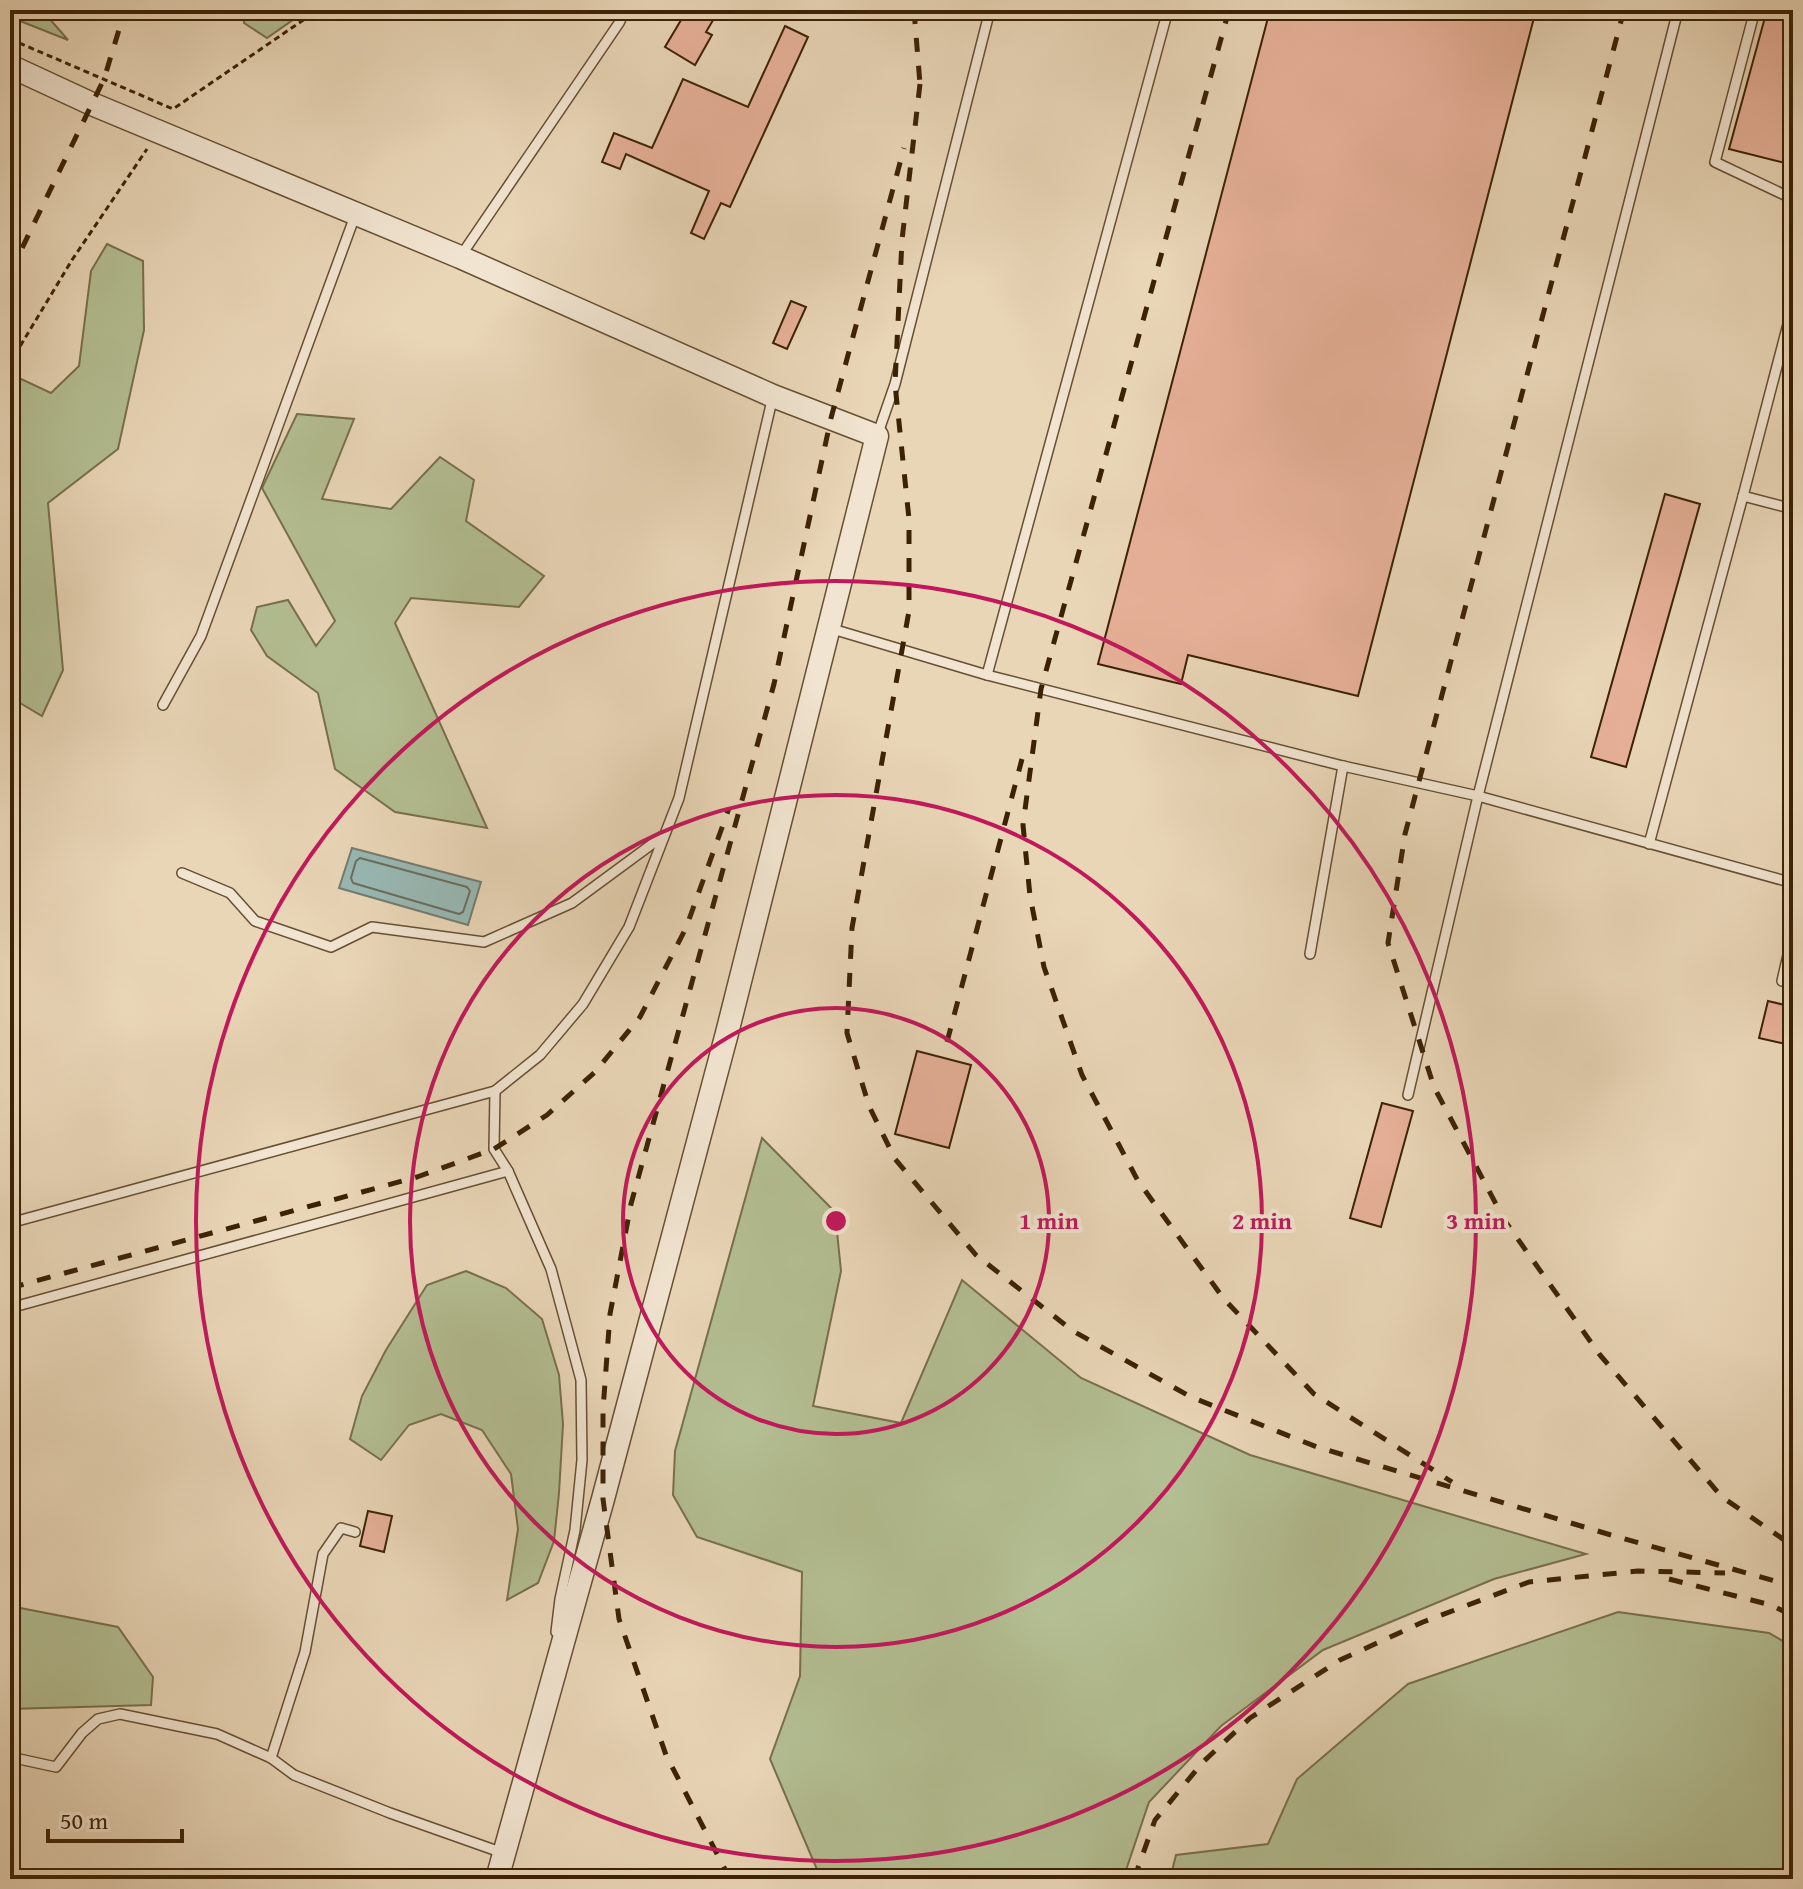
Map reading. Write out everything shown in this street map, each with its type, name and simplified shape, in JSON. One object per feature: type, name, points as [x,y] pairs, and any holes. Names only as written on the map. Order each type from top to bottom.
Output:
[{"type":"street","points":[[10,66],[158,132],[460,257],[773,396],[877,436],[727,1033],[497,1879]]},
{"type":"lane","points":[[460,257],[625,10]]},
{"type":"lane","points":[[877,436],[895,384],[990,10]]},
{"type":"lane","points":[[987,675],[1168,10]]},
{"type":"lane","points":[[1408,1095],[1478,796],[1678,10]]},
{"type":"lane","points":[[1755,10],[1715,162],[1793,199]]},
{"type":"lane","points":[[163,705],[201,636],[356,213]]},
{"type":"lane","points":[[1649,844],[1793,305]]},
{"type":"lane","points":[[10,1223],[495,1091],[540,1055],[583,1004],[629,927],[679,798],[773,396]]},
{"type":"lane","points":[[1743,496],[1793,509]]},
{"type":"lane","points":[[829,628],[987,675],[1343,766],[1478,796],[1793,883]]},
{"type":"lane","points":[[1310,954],[1343,766]]},
{"type":"lane","points":[[182,873],[230,893],[255,921],[331,947],[372,927],[484,942],[572,903],[663,836]]},
{"type":"lane","points":[[1782,981],[1793,933]]},
{"type":"lane","points":[[495,1091],[494,1149],[508,1171],[551,1269],[581,1380],[582,1460],[575,1530],[560,1599],[551,1685]]},
{"type":"lane","points":[[10,1308],[508,1171]]},
{"type":"lane","points":[[271,1758],[305,1652],[323,1554],[341,1528],[355,1532]]},
{"type":"lane","points":[[10,1757],[56,1767],[82,1733],[98,1719],[120,1714],[217,1734],[271,1758],[294,1775],[503,1853]]},
{"type":"path","points":[[10,363],[72,260],[173,109],[318,10]]},
{"type":"path","points":[[10,39],[173,109]]},
{"type":"green space","points":[[10,10],[42,10],[68,40],[10,17]]},
{"type":"green space","points":[[244,10],[307,10],[267,38],[244,23]]},
{"type":"green space","points":[[107,244],[143,261],[144,330],[118,449],[48,503],[63,670],[42,716],[10,697],[10,390],[17,377],[51,393],[79,366],[91,271]]},
{"type":"green space","points":[[297,414],[354,419],[322,499],[391,509],[440,457],[474,480],[466,521],[544,576],[519,607],[411,598],[395,623],[487,828],[395,812],[335,769],[318,693],[267,656],[251,630],[257,607],[288,600],[316,646],[335,621],[262,488]]},
{"type":"green space","points":[[762,1138],[835,1212],[841,1271],[813,1406],[901,1423],[962,1280],[1081,1378],[1250,1455],[1586,1554],[1494,1579],[1323,1650],[1221,1726],[1149,1802],[1123,1879],[821,1879],[770,1759],[800,1676],[802,1572],[697,1537],[673,1495],[675,1451]]},
{"type":"green space","points":[[466,1271],[506,1288],[542,1319],[559,1375],[563,1424],[554,1541],[538,1583],[507,1600],[518,1529],[511,1474],[482,1430],[441,1414],[409,1425],[381,1460],[350,1439],[362,1396],[386,1350],[427,1285]]},
{"type":"green space","points":[[10,1606],[118,1627],[153,1677],[151,1705],[10,1709]]},
{"type":"green space","points":[[1618,1612],[1769,1633],[1793,1647],[1793,1879],[1170,1879],[1176,1855],[1268,1844],[1297,1779],[1408,1684]]},
{"type":"water","points":[[352,848],[481,882],[468,925],[339,888]]},
{"type":"building","points":[[687,10],[719,10],[706,32],[712,35],[695,65],[665,47]]},
{"type":"building","points":[[1270,10],[1536,10],[1358,696],[1188,655],[1181,684],[1098,664]]},
{"type":"building","points":[[1767,10],[1793,10],[1793,165],[1729,149]]},
{"type":"building","points":[[785,26],[808,37],[730,207],[721,203],[704,239],[691,233],[709,191],[626,154],[620,169],[602,162],[614,133],[652,148],[683,79],[748,107]]},
{"type":"building","points":[[791,301],[806,307],[787,349],[773,343]]},
{"type":"building","points":[[1665,494],[1700,504],[1626,767],[1591,757]]},
{"type":"building","points":[[1768,1001],[1793,1007],[1790,1045],[1759,1038]]},
{"type":"building","points":[[917,1051],[971,1065],[949,1148],[895,1134]]},
{"type":"building","points":[[1382,1103],[1413,1111],[1381,1227],[1350,1218]]},
{"type":"building","points":[[368,1511],[392,1516],[384,1552],[360,1546]]},
{"type":"railway","points":[[10,273],[104,79],[125,10]]},
{"type":"railway","points":[[914,10],[920,84],[918,93]]},
{"type":"railway","points":[[1229,10],[1041,689],[1023,825],[1030,896],[1044,967],[1082,1075],[1138,1181],[1224,1299],[1314,1394],[1452,1482]]},
{"type":"railway","points":[[1624,10],[1405,834],[1388,943],[1434,1087],[1505,1221],[1600,1355],[1722,1497],[1793,1546]]},
{"type":"railway","points":[[920,84],[902,240],[895,384],[909,519],[909,611],[852,928],[847,1033],[869,1106],[895,1159],[976,1255],[1073,1331],[1191,1397],[1317,1447],[1793,1586]]},
{"type":"railway","points":[[730,1879],[666,1755],[619,1619],[603,1499],[603,1410],[610,1314],[631,1204],[774,684],[831,418],[904,148]]},
{"type":"railway","points":[[947,1042],[1022,759]]},
{"type":"railway","points":[[10,1288],[417,1177],[494,1149],[547,1115],[595,1072],[640,1017],[686,928],[729,808]]},
{"type":"railway","points":[[1134,1879],[1155,1820],[1203,1762],[1250,1718],[1340,1660],[1423,1622],[1529,1582],[1638,1571],[1725,1573]]},
{"type":"railway","points":[[1669,1579],[1771,1605],[1793,1616]]}]
